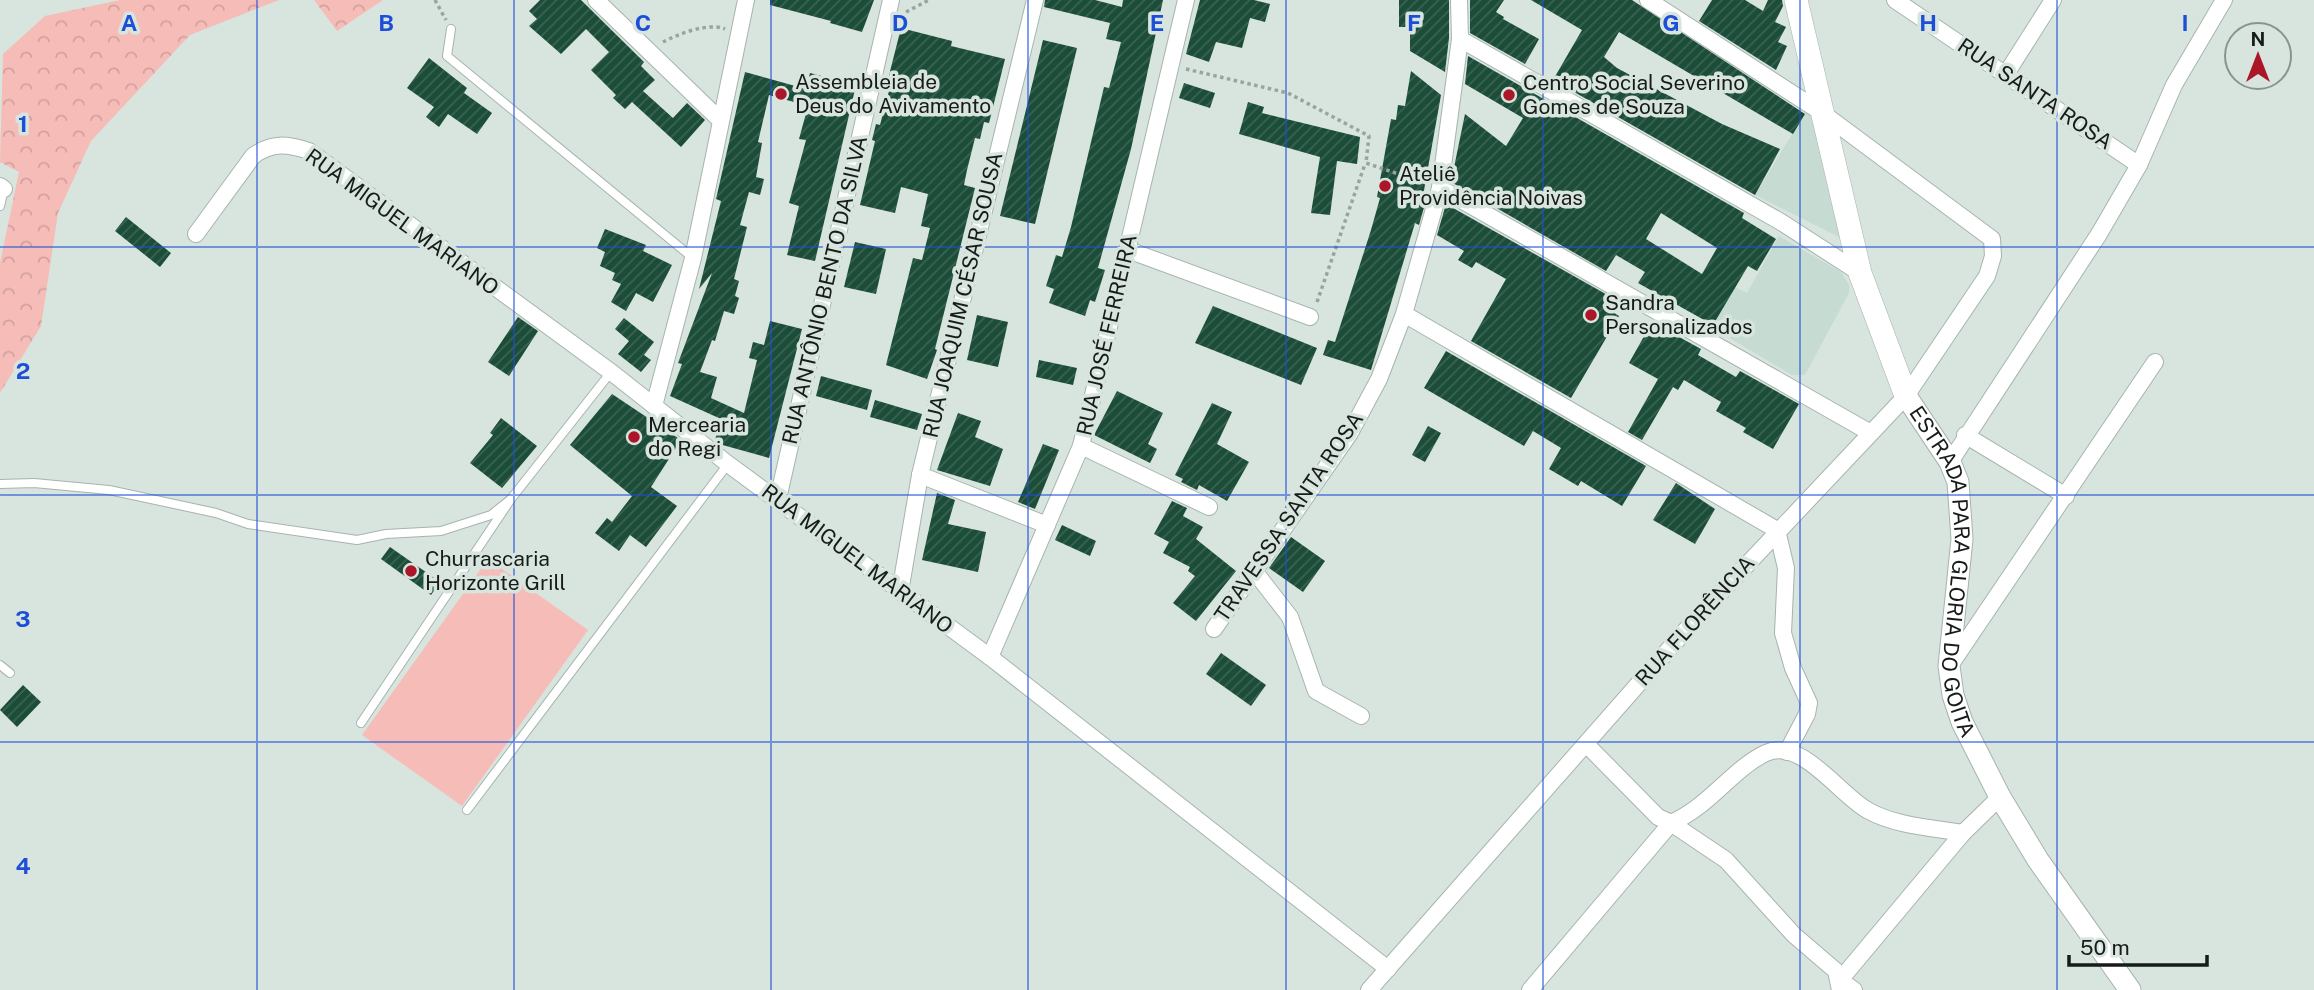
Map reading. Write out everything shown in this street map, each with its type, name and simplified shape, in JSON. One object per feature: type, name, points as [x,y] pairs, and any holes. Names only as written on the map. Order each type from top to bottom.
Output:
[{"type":"main road","name":"ESTRADA PARA GLORIA DO GOITA","points":[[1796,0],[1860,272],[1906,396]]},
{"type":"street","points":[[596,0],[720,120]]},
{"type":"street","points":[[654,406],[693,258],[746,0]]},
{"type":"street","name":"RUA ANTÔNIO BENTO DA SILVA","points":[[778,499],[891,0]]},
{"type":"street","name":"RUA JOAQUIM CÉSAR SOUSA","points":[[900,592],[920,475],[1035,0]]},
{"type":"street","name":"RUA JOSÉ FERREIRA","points":[[990,657],[1081,446],[1186,0]]},
{"type":"street","name":"TRAVESSA SANTA ROSA","points":[[1214,629],[1350,433],[1379,379],[1404,314],[1440,188],[1460,39],[1459,0]]},
{"type":"street","points":[[1648,0],[1821,112]]},
{"type":"street","name":"RUA SANTA ROSA","points":[[1895,0],[2139,165]]},
{"type":"street","points":[[2006,74],[2053,0]]},
{"type":"street","points":[[1950,461],[2099,234],[2139,165],[2174,85],[2224,0]]},
{"type":"street","points":[[1460,39],[1781,222],[1860,272]]},
{"type":"street","name":"RUA FLORÊNCIA","points":[[1370,990],[1777,530],[1906,396],[1987,276],[1993,256],[1992,239],[1821,112]]},
{"type":"street","name":"RUA MIGUEL MARIANO","points":[[196,234],[253,156],[264,148],[291,145],[309,151],[611,372],[728,464],[990,657],[1388,969]]},
{"type":"street","points":[[1440,188],[1869,432]]},
{"type":"street","points":[[1128,250],[1310,317]]},
{"type":"street","points":[[1404,314],[1777,530],[1786,568],[1783,633],[1793,668],[1809,703],[1807,714],[1787,752]]},
{"type":"street","points":[[1949,666],[2155,362]]},
{"type":"street","name":"ESTRADA PARA GLORIA DO GOITA","points":[[1906,396],[1950,461],[1961,504],[1962,539],[1949,666],[1953,695],[1962,722],[2000,797],[2038,860],[2130,990]]},
{"type":"street","points":[[1965,435],[2066,496]]},
{"type":"street","points":[[1081,446],[1209,507]]},
{"type":"street","points":[[920,475],[1047,525]]},
{"type":"street","points":[[1255,572],[1290,617],[1316,691],[1361,716]]},
{"type":"street","points":[[1586,744],[1658,817],[1726,860],[1794,935],[1830,965],[1840,985],[1854,990]]},
{"type":"street","points":[[1530,990],[1671,823],[1694,813],[1768,752],[1787,752],[1802,757],[1869,811],[1907,823],[1963,833]]},
{"type":"street","points":[[1840,985],[1963,833],[2000,797]]},
{"type":"lane","points":[[451,29],[447,56],[693,258]]},
{"type":"lane","points":[[0,205],[2,187]]},
{"type":"lane","points":[[361,723],[511,499],[611,372]]},
{"type":"lane","points":[[467,810],[728,464]]},
{"type":"lane","points":[[0,484],[34,483],[109,490],[248,524],[357,540],[386,534],[441,531],[491,515],[511,499]]},
{"type":"lane","points":[[0,665],[10,673]]},
{"type":"path","points":[[435,0],[451,29]]},
{"type":"path","points":[[649,50],[668,39],[695,30],[720,27],[739,35]]},
{"type":"path","points":[[1171,64],[1287,93],[1368,136],[1366,163],[1310,317]]},
{"type":"path","points":[[1366,163],[1440,188]]},
{"type":"shaded area","points":[[1814,98],[1853,244],[1755,195]]},
{"type":"shaded area","points":[[1779,236],[1841,272],[1849,285],[1849,293],[1805,375],[1792,375],[1711,327],[1735,287],[1747,293]]},
{"type":"green space","points":[[120,0],[279,0],[190,35],[91,141],[58,213],[41,326],[0,393],[0,263],[19,172],[0,162],[3,54],[45,16]]},
{"type":"green space","points":[[314,0],[383,0],[337,31]]},
{"type":"green space","points":[[488,559],[588,630],[462,806],[362,735]]},
{"type":"building","points":[[540,0],[581,0],[644,62],[641,66],[655,80],[643,91],[673,118],[687,103],[705,120],[681,147],[632,102],[625,109],[613,98],[616,95],[591,70],[609,52],[586,29],[561,54],[529,26],[537,19],[529,11]]},
{"type":"building","points":[[770,0],[874,0],[862,32],[770,5]]},
{"type":"building","points":[[1045,0],[1095,0],[1122,7],[1123,0],[1163,0],[1131,149],[1098,268],[1105,270],[1095,302],[1090,300],[1085,316],[1049,303],[1054,289],[1046,286],[1056,255],[1062,257],[1104,87],[1109,88],[1121,42],[1106,39],[1110,23],[1044,7]]},
{"type":"building","points":[[1200,0],[1254,0],[1270,4],[1265,22],[1250,18],[1242,48],[1216,42],[1209,62],[1186,54]]},
{"type":"building","points":[[1399,0],[1449,0],[1449,38],[1445,72],[1410,51],[1410,27],[1399,27]]},
{"type":"building","points":[[1470,0],[1504,0],[1496,12],[1504,17],[1503,19],[1539,39],[1525,64],[1470,33]]},
{"type":"building","points":[[1531,0],[1632,0],[1805,114],[1793,134],[1619,32],[1604,57],[1617,68],[1722,124],[1780,149],[1755,195],[1553,80],[1582,30]]},
{"type":"building","points":[[1712,0],[1745,0],[1763,11],[1768,0],[1782,0],[1783,6],[1775,22],[1786,27],[1778,42],[1787,46],[1776,70],[1699,21]]},
{"type":"building","points":[[901,28],[952,41],[951,46],[1005,59],[989,123],[984,122],[980,139],[975,138],[967,170],[964,185],[975,188],[935,349],[937,350],[927,379],[886,365],[913,258],[922,260],[930,228],[921,226],[928,194],[901,187],[895,213],[860,205],[875,141],[872,140],[876,124],[880,125],[889,91],[885,91]]},
{"type":"building","points":[[1043,40],[1077,48],[1035,224],[1000,216]]},
{"type":"building","points":[[1468,56],[1744,213],[1742,218],[1776,239],[1757,271],[1748,266],[1713,325],[1638,283],[1645,272],[1616,255],[1606,271],[1451,182],[1465,114],[1506,146],[1523,118],[1465,84]],"holes":[[[1661,213],[1717,248],[1702,274],[1646,239]]]},
{"type":"building","points":[[429,58],[467,88],[464,93],[492,113],[477,134],[448,114],[439,127],[426,117],[434,107],[407,88]]},
{"type":"building","points":[[1411,71],[1441,95],[1423,196],[1427,197],[1419,225],[1415,223],[1371,370],[1323,355],[1328,340],[1335,342],[1371,230],[1380,198],[1377,197],[1391,119],[1396,120],[1398,105],[1405,106]]},
{"type":"building","points":[[745,72],[806,89],[810,73],[856,85],[815,261],[787,255],[799,206],[789,203],[806,140],[799,139],[808,106],[769,95],[758,142],[762,143],[756,177],[764,179],[760,195],[749,192],[740,225],[747,227],[734,279],[739,281],[735,296],[739,298],[734,314],[724,311],[715,341],[712,340],[700,372],[717,377],[711,398],[744,413],[757,360],[749,358],[753,342],[764,345],[770,321],[802,329],[769,458],[719,444],[715,440],[721,419],[670,396],[682,364],[678,363],[712,273],[699,289],[721,201],[716,199]]},
{"type":"building","points":[[1184,83],[1215,93],[1210,108],[1179,98]]},
{"type":"building","points":[[1248,102],[1264,107],[1262,113],[1360,137],[1357,164],[1337,161],[1330,215],[1311,213],[1320,157],[1239,134]]},
{"type":"building","points":[[1446,204],[1611,297],[1605,307],[1619,316],[1571,398],[1471,341],[1506,279],[1476,262],[1472,268],[1458,260],[1464,251],[1437,235]]},
{"type":"building","points":[[126,217],[171,253],[160,267],[115,231]]},
{"type":"building","points":[[605,229],[646,245],[643,251],[672,265],[653,302],[636,293],[626,311],[611,302],[621,284],[612,280],[615,273],[600,266],[605,252],[597,248]]},
{"type":"building","points":[[855,242],[886,249],[876,294],[844,287]]},
{"type":"building","points":[[1213,306],[1317,348],[1301,385],[1195,343]]},
{"type":"building","points":[[977,315],[1008,322],[998,367],[967,360]]},
{"type":"building","points":[[518,317],[538,331],[509,376],[488,362]]},
{"type":"building","points":[[624,318],[654,342],[644,355],[651,360],[641,372],[618,354],[629,341],[615,329]]},
{"type":"building","points":[[1652,322],[1701,349],[1698,355],[1736,377],[1740,371],[1799,404],[1773,449],[1743,432],[1746,428],[1716,411],[1721,402],[1684,380],[1678,390],[1673,387],[1642,440],[1628,432],[1658,379],[1629,363]]},
{"type":"building","points":[[1446,351],[1646,466],[1622,506],[1581,481],[1578,486],[1549,469],[1561,448],[1533,431],[1524,446],[1424,388]]},
{"type":"building","points":[[1039,360],[1077,368],[1073,385],[1036,377]]},
{"type":"building","points":[[821,376],[872,390],[867,410],[816,396]]},
{"type":"building","points":[[1117,391],[1163,413],[1148,444],[1157,449],[1150,463],[1094,435]]},
{"type":"building","points":[[612,394],[681,440],[651,487],[677,506],[646,547],[630,535],[619,551],[595,533],[607,518],[612,522],[632,496],[570,445]]},
{"type":"building","points":[[875,400],[922,414],[917,430],[870,417]]},
{"type":"building","points":[[1212,403],[1232,412],[1217,444],[1249,462],[1227,501],[1199,485],[1197,490],[1181,482],[1183,479],[1175,475]]},
{"type":"building","points":[[958,413],[981,421],[975,437],[1003,449],[990,486],[937,470]]},
{"type":"building","points":[[501,418],[537,446],[502,488],[470,463],[493,435],[490,433]]},
{"type":"building","points":[[1428,426],[1441,433],[1425,462],[1412,455]]},
{"type":"building","points":[[1043,444],[1059,450],[1035,509],[1018,502]]},
{"type":"building","points":[[1676,483],[1715,509],[1695,544],[1653,520]]},
{"type":"building","points":[[937,493],[955,500],[948,524],[986,532],[978,572],[922,560]]},
{"type":"building","points":[[1172,501],[1187,508],[1183,516],[1203,527],[1196,539],[1236,571],[1196,621],[1173,603],[1195,576],[1188,571],[1190,567],[1163,553],[1169,542],[1154,534]]},
{"type":"building","points":[[1062,525],[1096,541],[1090,556],[1055,540]]},
{"type":"building","points":[[1291,537],[1325,561],[1303,592],[1269,568]]},
{"type":"building","name":"Churrascaria Horizonte Grill","points":[[390,547],[440,582],[431,595],[381,559]]},
{"type":"building","points":[[1221,653],[1266,685],[1251,706],[1206,674]]},
{"type":"building","points":[[23,685],[41,702],[17,727],[0,710]]},
{"type":"place","name":"Assembleia de Deus do Avivamento","points":[[781,94]]},
{"type":"place","name":"Centro Social Severino Gomes de Souza","points":[[1509,95]]},
{"type":"place","name":"Ateliê Providência Noivas","points":[[1385,186]]},
{"type":"place","name":"Sandra Personalizados","points":[[1591,315]]},
{"type":"place","name":"Mercearia do Regi","points":[[634,437]]},
{"type":"place","name":"Churrascaria Horizonte Grill","points":[[411,571]]}]
